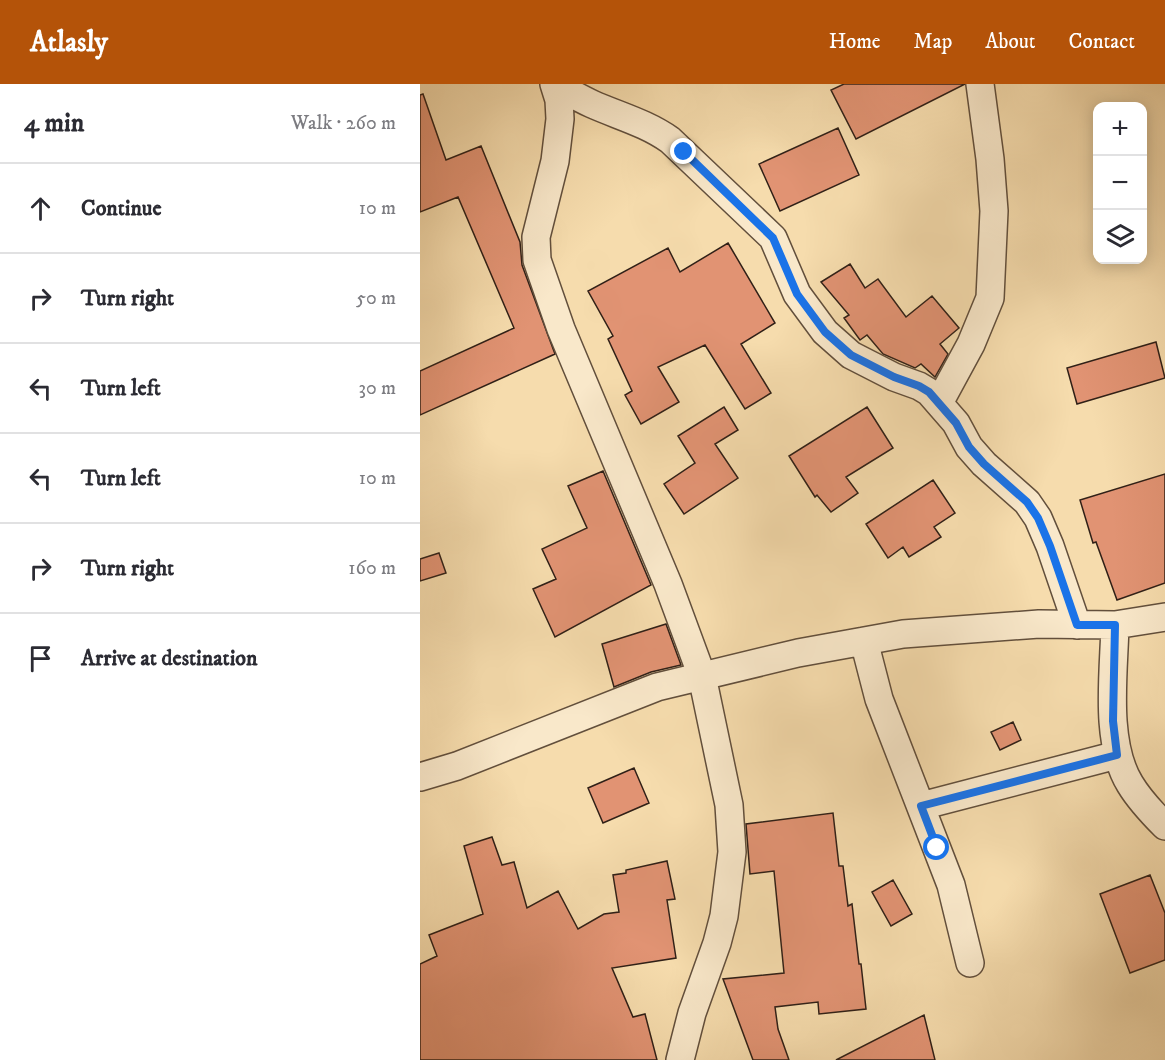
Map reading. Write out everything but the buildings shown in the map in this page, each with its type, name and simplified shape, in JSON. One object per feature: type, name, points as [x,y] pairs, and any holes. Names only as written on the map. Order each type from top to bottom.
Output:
[{"type":"street","points":[[680,1060],[692,1013],[717,943],[724,916],[732,852],[729,805],[702,676],[668,584],[561,329],[537,260],[536,237],[555,161],[560,118],[559,100],[554,84],[592,104],[630,118],[670,140],[773,238],[797,294],[825,332],[851,355],[894,377],[919,386],[939,403],[956,423],[969,447],[984,464],[1027,502],[1038,518],[1077,625]]},
{"type":"street","points":[[939,403],[971,344],[990,298],[994,211],[980,84]]},
{"type":"street","points":[[420,777],[457,766],[657,687],[798,653],[903,634],[1039,624],[1115,625],[1165,617]]},
{"type":"street","points":[[1115,625],[1113,721],[1117,755],[1128,782],[1165,826]]},
{"type":"street","points":[[864,642],[879,699],[951,885],[970,963]]},
{"type":"street","points":[[921,806],[1117,755]]},
{"type":"route","points":[[684,152],[773,238],[797,294],[825,332],[851,355],[929,392],[956,423],[969,447],[984,464],[1027,502],[1038,518],[1050,546],[1077,625],[1115,625],[1113,721],[1117,755],[921,806],[937,848]]}]
